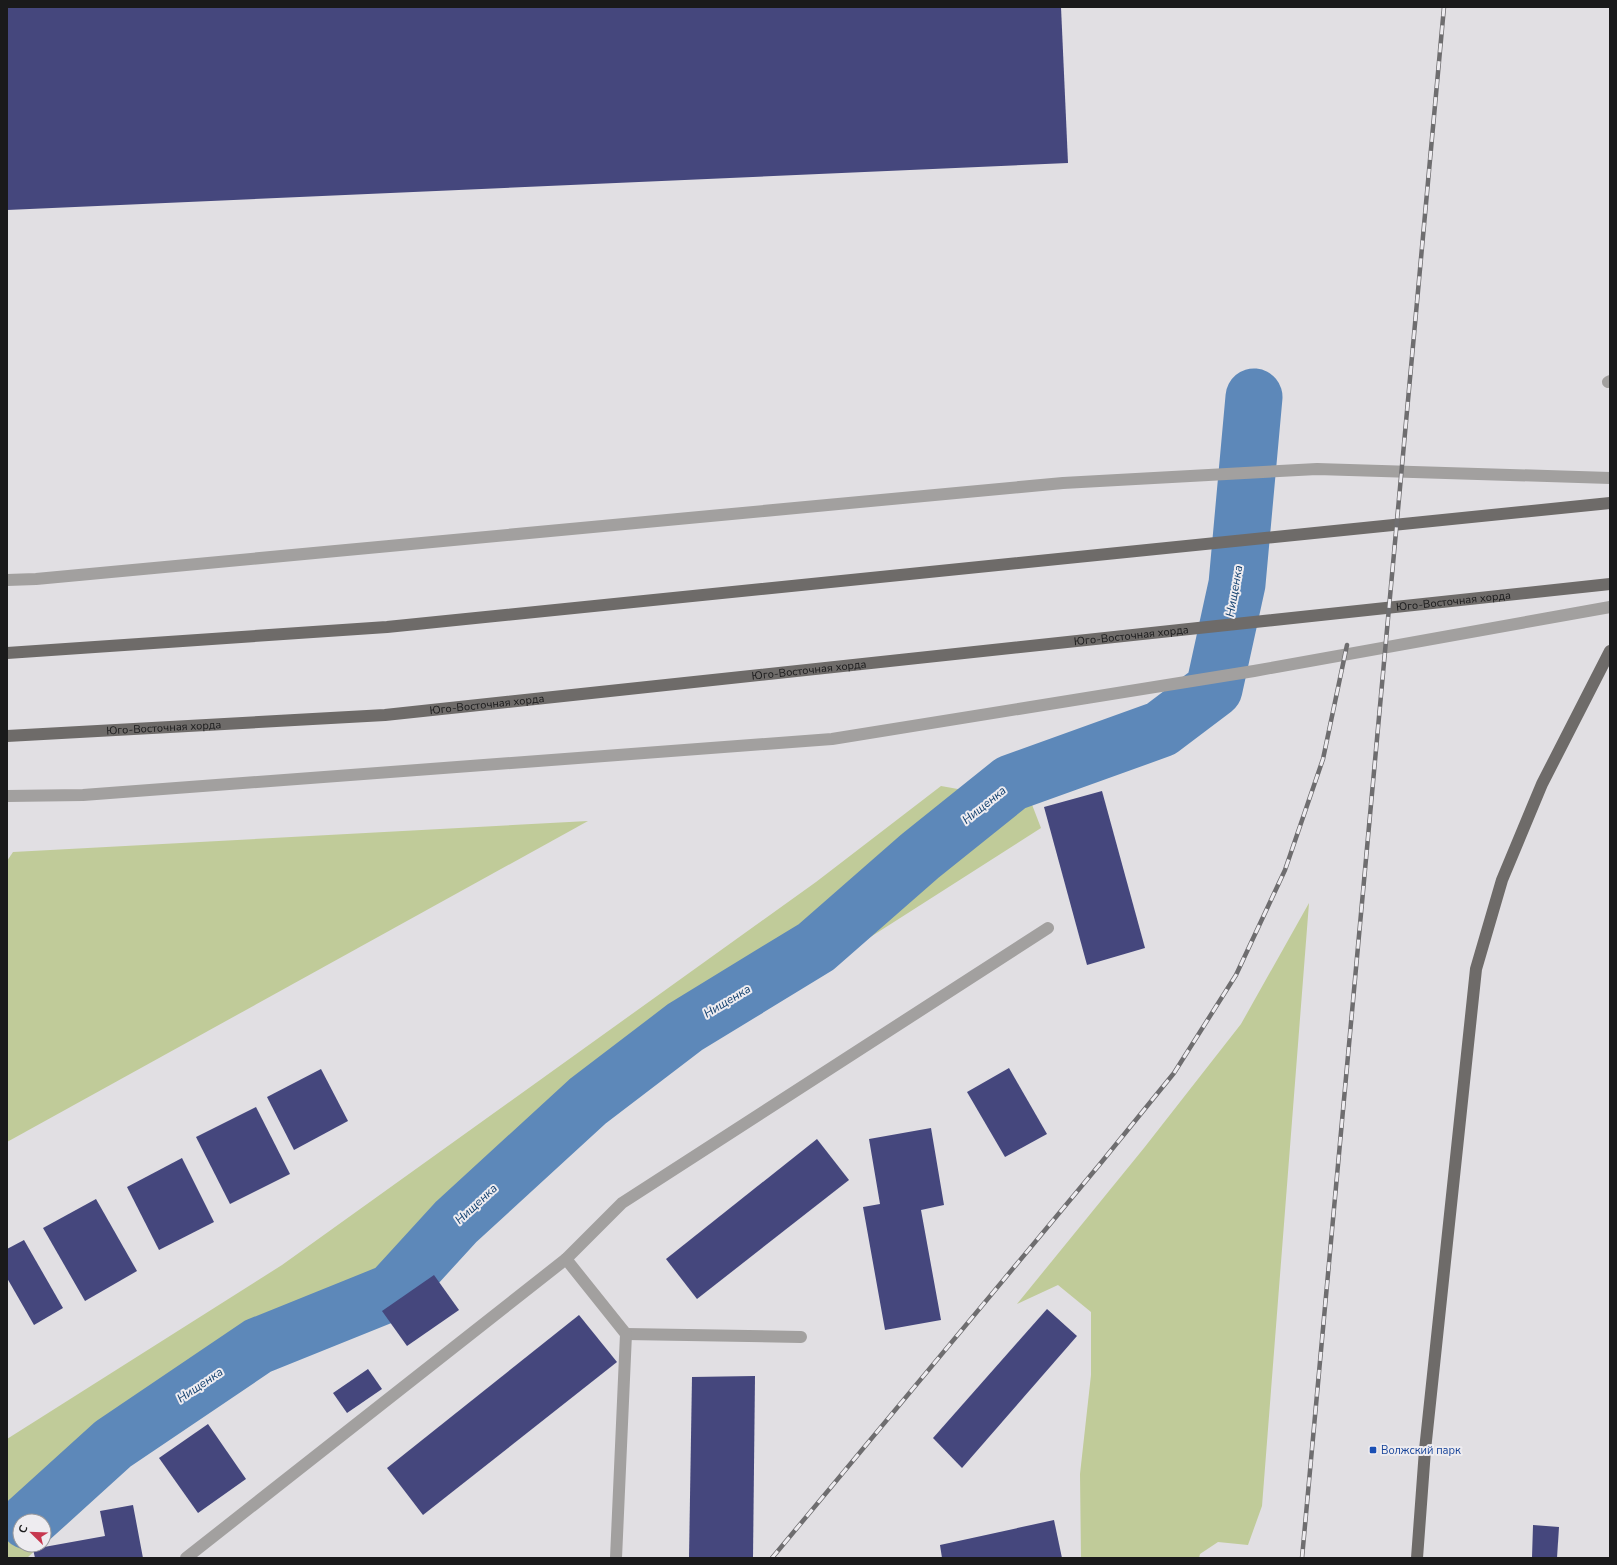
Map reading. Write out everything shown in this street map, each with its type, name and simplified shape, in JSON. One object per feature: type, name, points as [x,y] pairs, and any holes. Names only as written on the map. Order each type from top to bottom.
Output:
[{"type":"main road","points":[[7,653],[387,627],[1610,503]]},
{"type":"main road","name":"Юго-Восточная хорда","points":[[7,736],[385,715],[1610,584]]},
{"type":"main road","points":[[1417,1558],[1425,1450],[1476,969],[1502,880],[1542,784],[1610,651]]},
{"type":"street","points":[[7,580],[36,579],[1063,483],[1317,469],[1610,478]]},
{"type":"street","points":[[7,796],[83,795],[832,739],[1254,671],[1610,607]]},
{"type":"street","points":[[186,1558],[566,1259],[622,1203],[1048,928]]},
{"type":"street","points":[[566,1259],[626,1334],[616,1558]]},
{"type":"street","points":[[626,1334],[801,1337]]},
{"type":"green space","points":[[941,786],[1031,802],[1041,828],[673,1063],[121,1470],[52,1535],[52,1513],[12,1513],[12,1553],[32,1553],[27,1558],[7,1558],[7,1439],[282,1265],[816,882]]},
{"type":"green space","points":[[588,821],[7,1142],[7,861],[13,852]]},
{"type":"green space","points":[[1309,903],[1262,1506],[1248,1545],[1218,1542],[1200,1554],[1199,1558],[1081,1558],[1080,1474],[1091,1375],[1091,1312],[1058,1285],[1017,1304],[1144,1148],[1241,1024]]},
{"type":"building","points":[[7,7],[1061,7],[1068,163],[7,210]]},
{"type":"building","points":[[1102,791],[1145,948],[1087,965],[1044,807]]},
{"type":"building","points":[[1009,1068],[1047,1134],[1005,1157],[967,1092]]},
{"type":"building","points":[[321,1069],[348,1121],[294,1150],[267,1097]]},
{"type":"building","points":[[256,1107],[290,1174],[230,1204],[196,1137]]},
{"type":"building","points":[[931,1128],[944,1205],[921,1210],[941,1320],[885,1330],[863,1207],[880,1204],[869,1139]]},
{"type":"building","points":[[817,1139],[849,1180],[697,1299],[666,1259]]},
{"type":"building","points":[[182,1158],[214,1222],[159,1250],[127,1187]]},
{"type":"building","points":[[96,1199],[137,1271],[85,1301],[43,1228]]},
{"type":"building","points":[[24,1240],[63,1308],[34,1325],[7,1278],[7,1249]]},
{"type":"building","points":[[434,1275],[459,1310],[407,1346],[382,1311]]},
{"type":"building","points":[[1047,1309],[1077,1336],[962,1468],[933,1438]]},
{"type":"building","points":[[579,1315],[617,1362],[423,1515],[387,1468]]},
{"type":"building","points":[[368,1369],[382,1389],[347,1413],[333,1393]]},
{"type":"building","points":[[755,1376],[753,1558],[689,1558],[692,1377]]},
{"type":"building","points":[[208,1424],[246,1479],[198,1513],[159,1458]]},
{"type":"building","points":[[133,1505],[143,1558],[35,1558],[34,1553],[52,1553],[52,1546],[105,1536],[100,1511]]},
{"type":"building","points":[[1054,1520],[1062,1558],[942,1558],[940,1545]]},
{"type":"building","points":[[1533,1525],[1559,1527],[1557,1558],[1532,1558]]},
{"type":"waterway","name":"Нищенка","points":[[37,1513],[113,1444],[258,1346],[392,1292],[456,1222],[588,1101],[685,1027],[816,947],[920,856],[1011,783],[1161,729],[1214,689],[1237,584],[1254,397]]},
{"type":"railway","points":[[1302,1558],[1444,7]]},
{"type":"railway","points":[[772,1558],[1174,1073],[1236,975],[1285,870],[1323,759],[1347,645]]},
{"type":"place","name":"Волжский парк","points":[[1373,1450]]}]
